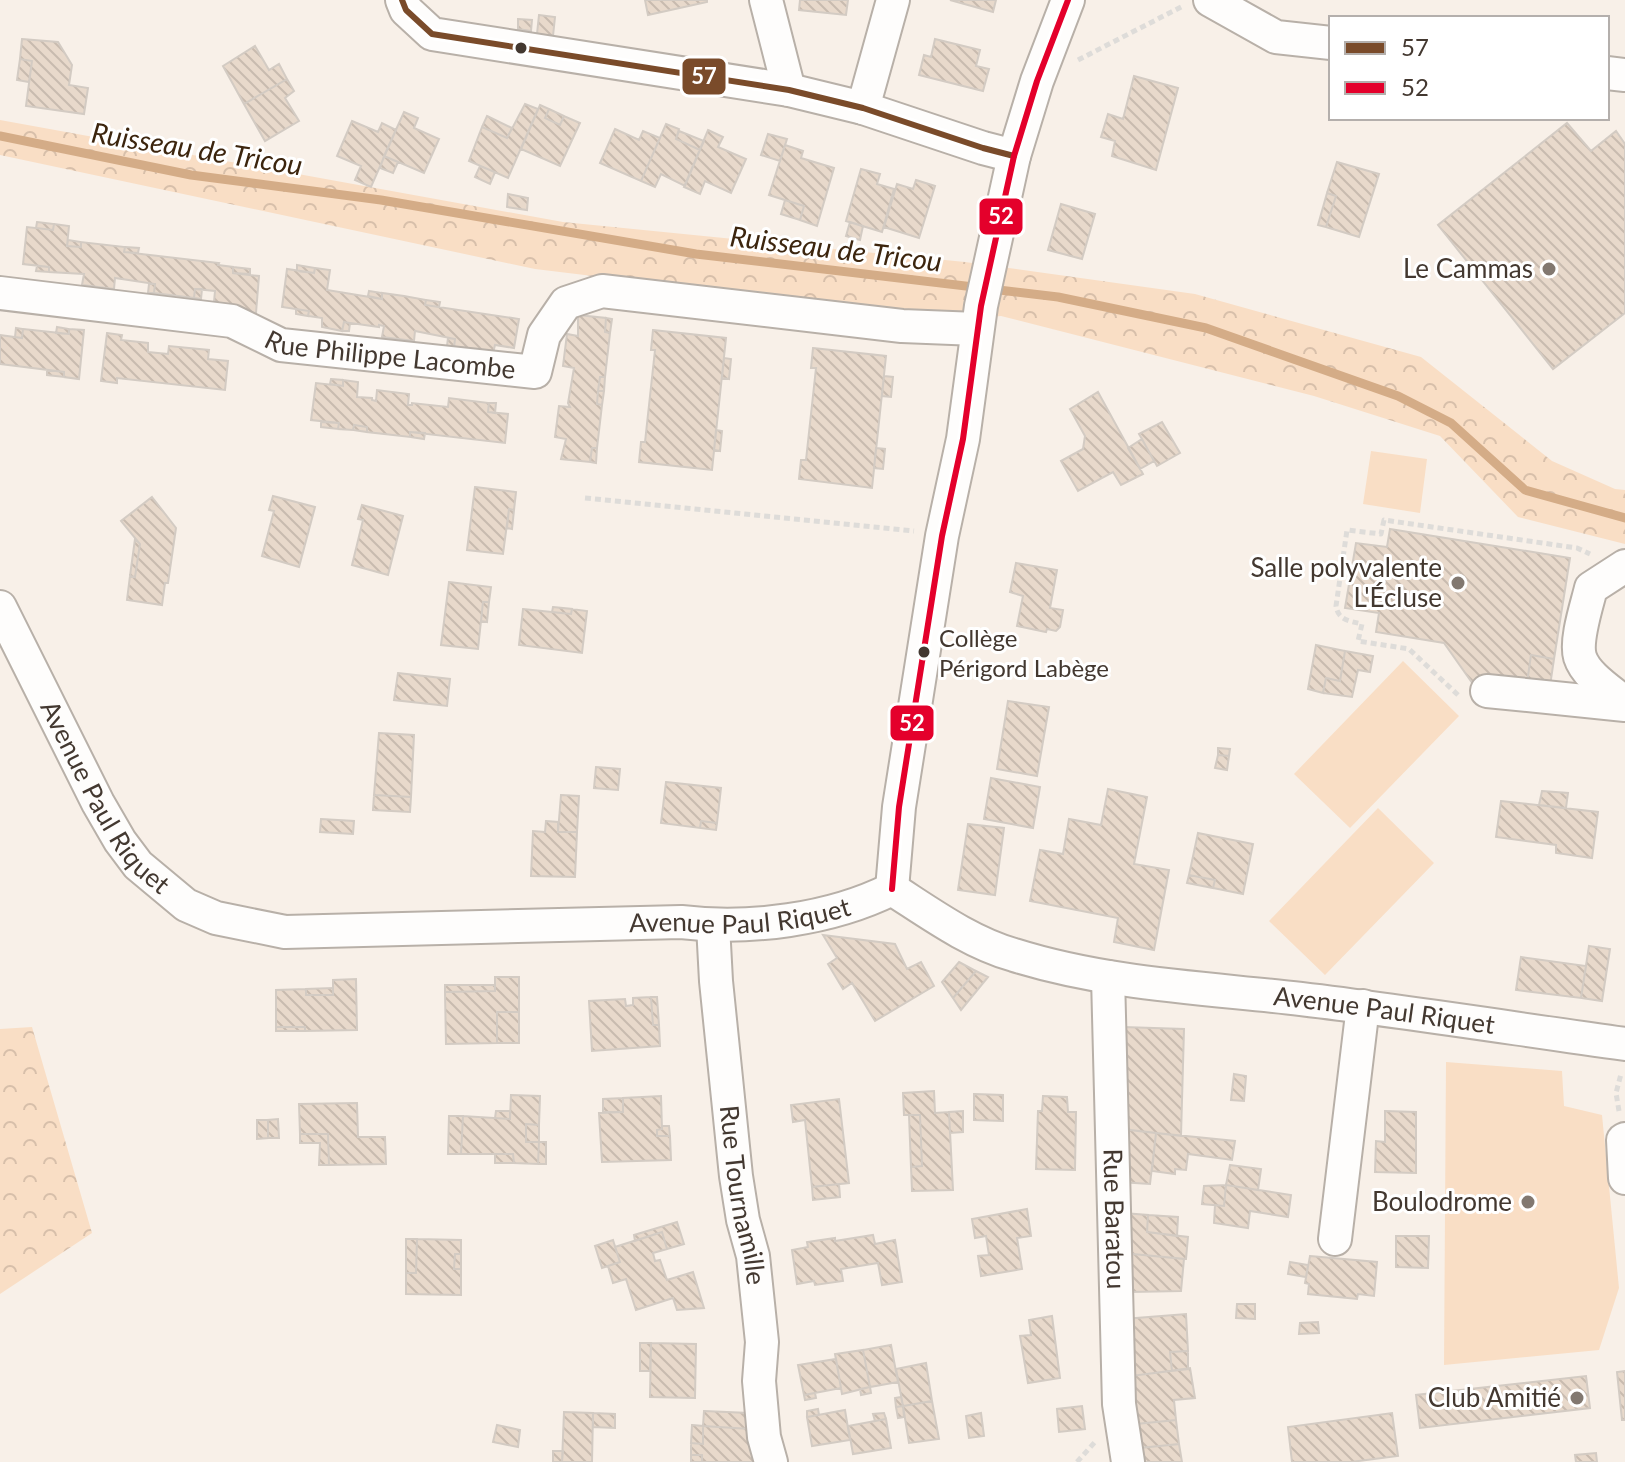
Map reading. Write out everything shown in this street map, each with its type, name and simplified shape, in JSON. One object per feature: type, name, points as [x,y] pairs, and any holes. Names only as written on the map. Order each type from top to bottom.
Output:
[{"type":"street","points":[[402,0],[406,10],[432,34],[789,90],[863,108],[1014,156]]},
{"type":"street","points":[[766,0],[789,90]]},
{"type":"street","points":[[863,108],[893,0]]},
{"type":"street","points":[[892,889],[899,807],[942,536],[963,439],[979,317],[1014,156],[1037,81],[1068,0]]},
{"type":"street","points":[[1199,2],[1276,37],[1329,43]]},
{"type":"street","name":"Rue Philippe Lacombe","points":[[0,293],[232,321],[281,345],[535,372],[544,335],[566,303],[602,291],[902,326],[979,317]]},
{"type":"street","points":[[1622,567],[1591,588],[1583,619],[1579,656],[1588,671],[1625,704]]},
{"type":"street","name":"Avenue Paul Riquet","points":[[0,607],[120,841],[138,865],[163,889],[196,910],[216,918],[285,932],[681,922],[713,925],[825,913],[872,899],[892,889],[969,938],[1012,955],[1108,977],[1363,1006],[1625,1044]]},
{"type":"street","points":[[1475,696],[1625,704]]},
{"type":"street","name":"Rue Tournamille","points":[[713,925],[736,1176],[753,1256],[762,1342],[759,1381],[764,1437],[771,1462]]},
{"type":"street","name":"Rue Baratou","points":[[1108,977],[1119,1404],[1128,1462]]},
{"type":"street","points":[[1335,1239],[1363,1006]]},
{"type":"street","points":[[1624,1139],[1625,1178]]},
{"type":"path","points":[[1037,81],[1199,2]]},
{"type":"path","points":[[585,498],[924,532]]},
{"type":"path","points":[[1475,696],[1409,649],[1358,641],[1362,624],[1345,620],[1336,606],[1347,530],[1381,534],[1384,520],[1577,548],[1622,567]]},
{"type":"path","points":[[1624,1139],[1616,1093],[1621,1073],[1625,1070]]},
{"type":"green space","points":[[0,120],[563,222],[965,262],[1195,294],[1421,357],[1552,461],[1615,489],[1625,490],[1625,544],[1518,517],[1440,436],[1314,396],[1001,316],[955,320],[535,269],[0,155]]},
{"type":"green space","points":[[1371,451],[1427,459],[1420,513],[1363,504]]},
{"type":"green space","points":[[1403,661],[1459,716],[1350,828],[1294,774]]},
{"type":"green space","points":[[1378,808],[1434,863],[1325,975],[1269,921]]},
{"type":"green space","points":[[32,1027],[92,1233],[0,1294],[0,1029]]},
{"type":"green space","name":"Boulodrome","points":[[1446,1062],[1562,1071],[1564,1106],[1602,1115],[1619,1288],[1599,1350],[1444,1365]]},
{"type":"building","points":[[645,0],[707,0],[707,2],[648,15]]},
{"type":"building","points":[[800,0],[848,0],[846,15],[799,10]]},
{"type":"building","points":[[950,0],[996,0],[993,12]]},
{"type":"building","points":[[539,15],[555,17],[553,36],[537,34]]},
{"type":"building","points":[[518,19],[532,20],[531,31],[518,29]]},
{"type":"building","points":[[22,39],[58,42],[72,65],[69,85],[88,88],[84,114],[26,106],[32,61],[20,59]]},
{"type":"building","points":[[935,39],[980,50],[976,66],[989,69],[983,91],[919,75],[924,55],[931,57]]},
{"type":"building","points":[[255,46],[269,70],[279,64],[287,79],[244,104],[223,66]]},
{"type":"building","points":[[20,59],[32,61],[29,82],[17,80]]},
{"type":"building","points":[[1134,76],[1178,88],[1156,170],[1112,156],[1115,141],[1101,137],[1108,114],[1123,119]]},
{"type":"building","points":[[287,79],[294,91],[285,98],[299,121],[265,141],[244,104]]},
{"type":"building","points":[[525,104],[538,109],[508,178],[469,161],[482,127],[507,138]]},
{"type":"building","points":[[540,105],[549,109],[545,118],[560,125],[564,116],[580,123],[560,166],[521,149]]},
{"type":"building","points":[[549,109],[564,116],[560,125],[545,118]]},
{"type":"building","points":[[404,112],[418,118],[414,128],[439,139],[424,173],[384,156]]},
{"type":"building","points":[[487,116],[512,128],[507,138],[482,127]]},
{"type":"building","points":[[352,121],[378,132],[382,123],[396,130],[371,187],[355,180],[361,166],[337,156]]},
{"type":"building","name":"Le Cammas","points":[[1567,123],[1591,151],[1616,131],[1625,144],[1625,313],[1553,369],[1438,225]]},
{"type":"building","points":[[666,124],[679,129],[676,139],[700,150],[685,186],[661,174],[655,187],[641,181]]},
{"type":"building","points":[[615,129],[639,140],[643,131],[660,138],[641,181],[600,163]]},
{"type":"building","points":[[708,130],[723,137],[718,147],[746,159],[731,193],[705,181],[700,194],[684,187]]},
{"type":"building","points":[[679,131],[704,141],[700,150],[676,139]]},
{"type":"building","points":[[768,134],[787,139],[780,161],[761,155]]},
{"type":"building","points":[[785,145],[803,151],[801,158],[834,168],[817,226],[800,220],[804,206],[769,195]]},
{"type":"building","points":[[384,156],[398,162],[393,173],[380,168]]},
{"type":"building","points":[[1337,162],[1379,174],[1359,237],[1326,227],[1336,196],[1327,193]]},
{"type":"building","points":[[480,166],[495,172],[490,184],[475,177]]},
{"type":"building","points":[[861,169],[880,174],[877,184],[894,189],[882,232],[846,221]]},
{"type":"building","points":[[916,180],[935,186],[919,238],[884,227],[897,184],[913,189]]},
{"type":"building","points":[[1327,193],[1336,196],[1326,227],[1318,225]]},
{"type":"building","points":[[508,194],[528,198],[527,210],[507,207]]},
{"type":"building","points":[[785,200],[804,206],[800,220],[781,214]]},
{"type":"building","points":[[1061,204],[1095,214],[1082,259],[1048,250]]},
{"type":"building","points":[[37,222],[54,224],[53,230],[36,228]]},
{"type":"building","points":[[850,222],[863,226],[860,240],[846,236]]},
{"type":"building","points":[[54,224],[69,226],[67,246],[81,247],[81,242],[125,247],[124,252],[219,263],[233,267],[233,273],[259,276],[256,313],[228,310],[213,313],[215,291],[195,289],[194,298],[154,293],[155,284],[115,278],[114,289],[82,285],[84,274],[49,272],[49,267],[23,264],[27,227],[53,230]]},
{"type":"building","points":[[68,240],[81,242],[81,247],[67,246]]},
{"type":"building","points":[[125,247],[139,248],[138,253],[124,252]]},
{"type":"building","points":[[297,265],[315,268],[314,273],[297,271]]},
{"type":"building","points":[[37,266],[49,267],[49,272],[36,271]]},
{"type":"building","points":[[233,267],[250,269],[250,274],[233,273]]},
{"type":"building","points":[[315,268],[330,270],[327,290],[382,299],[382,293],[404,296],[426,300],[425,305],[519,319],[514,348],[495,345],[493,353],[454,347],[455,339],[415,331],[414,341],[382,337],[384,326],[379,325],[344,322],[342,331],[322,327],[322,318],[308,316],[309,311],[282,307],[287,269],[314,273]]},
{"type":"building","points":[[149,284],[155,284],[154,293],[148,293]]},
{"type":"building","points":[[195,289],[202,289],[201,299],[194,298]]},
{"type":"building","points":[[369,291],[382,293],[382,299],[368,296]]},
{"type":"building","points":[[426,300],[440,302],[439,307],[425,305]]},
{"type":"building","points":[[296,309],[309,311],[308,316],[296,314]]},
{"type":"building","points":[[578,315],[606,318],[605,332],[610,333],[605,377],[600,377],[598,391],[597,404],[602,405],[597,448],[592,448],[590,462],[561,459],[566,439],[555,437],[559,406],[570,407],[574,368],[563,366],[567,334],[578,336]]},
{"type":"building","points":[[606,318],[612,319],[610,333],[605,332]]},
{"type":"building","points":[[344,322],[350,323],[349,331],[342,331]]},
{"type":"building","points":[[57,327],[69,329],[69,334],[56,333]]},
{"type":"building","points":[[16,328],[23,329],[22,338],[15,337]]},
{"type":"building","points":[[23,329],[69,334],[69,329],[84,330],[79,379],[64,377],[64,372],[0,364],[0,335],[22,338]]},
{"type":"building","points":[[653,330],[726,338],[712,470],[639,462],[641,442],[645,442],[655,350],[651,350]]},
{"type":"building","points":[[107,333],[122,335],[121,340],[148,343],[148,352],[168,354],[169,346],[209,350],[208,359],[228,361],[225,390],[117,378],[117,383],[101,381]]},
{"type":"building","points":[[448,338],[455,339],[454,347],[447,346]]},
{"type":"building","points":[[813,348],[886,356],[872,488],[799,479],[801,460],[806,460],[816,368],[811,368]]},
{"type":"building","points":[[724,358],[731,359],[729,379],[722,378]]},
{"type":"building","points":[[47,370],[64,372],[64,377],[47,375]]},
{"type":"building","points":[[884,376],[893,377],[891,397],[882,396]]},
{"type":"building","points":[[600,377],[605,377],[604,391],[598,391]]},
{"type":"building","points":[[331,379],[343,380],[343,386],[330,384]]},
{"type":"building","points":[[343,380],[358,382],[357,397],[376,401],[377,390],[409,394],[408,405],[448,407],[449,398],[489,403],[488,412],[508,414],[505,443],[410,432],[410,437],[367,432],[367,427],[354,425],[353,430],[338,429],[339,423],[311,420],[316,383],[343,386]]},
{"type":"building","points":[[598,391],[604,391],[602,405],[597,404]]},
{"type":"building","points":[[1098,392],[1143,474],[1121,485],[1113,472],[1078,491],[1061,461],[1083,449],[1085,436],[1070,409]]},
{"type":"building","points":[[489,403],[496,403],[495,413],[488,412]]},
{"type":"building","points":[[321,422],[339,423],[338,429],[321,427]]},
{"type":"building","points":[[1162,422],[1180,453],[1157,466],[1139,434]]},
{"type":"building","points":[[354,425],[367,427],[367,432],[353,430]]},
{"type":"building","points":[[716,430],[722,431],[720,451],[714,450]]},
{"type":"building","points":[[410,432],[425,433],[424,439],[410,437]]},
{"type":"building","points":[[1142,439],[1154,461],[1140,469],[1128,448]]},
{"type":"building","points":[[592,448],[597,448],[596,463],[590,462]]},
{"type":"building","points":[[876,448],[885,449],[883,469],[874,468]]},
{"type":"building","points":[[475,487],[516,492],[514,510],[509,509],[503,554],[467,550]]},
{"type":"building","points":[[273,496],[315,507],[299,567],[262,556],[274,511],[269,510]]},
{"type":"building","points":[[152,497],[176,528],[162,605],[127,600],[130,576],[135,577],[140,544],[121,521]]},
{"type":"building","points":[[362,505],[403,516],[388,575],[352,565],[363,520],[358,519]]},
{"type":"building","points":[[509,509],[514,510],[512,529],[507,528]]},
{"type":"building","name":"Salle polyvalente L'Écluse","points":[[1390,529],[1570,558],[1554,659],[1531,655],[1527,683],[1483,676],[1473,684],[1444,643],[1376,632],[1379,613],[1345,608],[1356,543],[1387,547]]},
{"type":"building","points":[[135,539],[140,544],[135,577],[130,576]]},
{"type":"building","points":[[1016,563],[1057,570],[1050,608],[1063,610],[1060,627],[1056,631],[1017,626],[1023,596],[1010,592]]},
{"type":"building","points":[[449,582],[491,587],[489,602],[483,602],[478,649],[441,645]]},
{"type":"building","points":[[483,602],[489,602],[487,622],[481,621]]},
{"type":"building","points":[[553,607],[572,609],[571,614],[552,612]]},
{"type":"building","points":[[523,609],[571,614],[572,609],[587,611],[582,653],[519,645]]},
{"type":"building","points":[[1316,645],[1345,651],[1340,681],[1326,678],[1323,693],[1308,689]]},
{"type":"building","points":[[1345,651],[1373,656],[1370,672],[1358,670],[1352,697],[1323,693],[1326,678],[1340,681]]},
{"type":"building","points":[[1531,655],[1554,659],[1550,686],[1527,683]]},
{"type":"building","points":[[398,673],[450,679],[447,706],[394,700]]},
{"type":"building","points":[[1008,701],[1049,707],[1037,776],[997,769]]},
{"type":"building","points":[[379,733],[414,735],[411,797],[374,795]]},
{"type":"building","points":[[1218,748],[1230,749],[1229,756],[1218,755]]},
{"type":"building","points":[[1218,755],[1229,756],[1227,770],[1215,768]]},
{"type":"building","points":[[596,767],[620,769],[618,790],[594,788]]},
{"type":"building","points":[[991,778],[1040,787],[1033,828],[984,819]]},
{"type":"building","points":[[666,782],[721,788],[717,823],[701,821],[700,828],[661,823]]},
{"type":"building","points":[[1108,789],[1147,797],[1134,864],[1169,870],[1154,950],[1114,942],[1118,918],[1030,901],[1040,850],[1063,854],[1069,819],[1101,825]]},
{"type":"building","points":[[1542,791],[1568,793],[1566,808],[1539,805]]},
{"type":"building","points":[[374,795],[411,797],[410,812],[373,810]]},
{"type":"building","points":[[561,795],[579,796],[577,832],[558,832]]},
{"type":"building","points":[[1501,801],[1598,812],[1592,858],[1556,853],[1556,845],[1496,837]]},
{"type":"building","points":[[321,819],[354,821],[353,834],[320,832]]},
{"type":"building","points":[[546,821],[558,822],[558,832],[577,832],[575,877],[531,876],[533,831],[545,832]]},
{"type":"building","points":[[701,821],[717,823],[716,830],[700,828]]},
{"type":"building","points":[[968,824],[1004,828],[995,895],[958,890]]},
{"type":"building","points":[[1198,833],[1253,844],[1243,894],[1213,888],[1215,880],[1189,875]]},
{"type":"building","points":[[1189,875],[1215,880],[1213,888],[1187,883]]},
{"type":"building","points":[[823,935],[895,944],[907,969],[921,962],[934,986],[875,1021],[852,983],[843,989],[828,964],[837,958]]},
{"type":"building","points":[[1589,946],[1610,949],[1602,1001],[1581,998]]},
{"type":"building","points":[[1521,957],[1586,966],[1581,998],[1516,990]]},
{"type":"building","points":[[959,962],[976,971],[953,998],[942,982]]},
{"type":"building","points":[[976,971],[988,977],[961,1010],[953,998]]},
{"type":"building","points":[[495,977],[519,977],[519,1012],[497,1012],[497,1043],[446,1044],[445,992],[495,991]]},
{"type":"building","points":[[356,979],[357,1030],[305,1031],[305,1027],[276,1027],[276,990],[306,989],[306,995],[333,995],[333,980]]},
{"type":"building","points":[[445,985],[495,985],[495,991],[445,992]]},
{"type":"building","points":[[333,988],[333,995],[306,995],[306,989]]},
{"type":"building","points":[[651,997],[653,1025],[659,1025],[660,1046],[592,1051],[589,1001],[625,999],[626,1006],[633,1005],[633,998]]},
{"type":"building","points":[[651,997],[657,997],[659,1025],[653,1025]]},
{"type":"building","points":[[497,1012],[519,1012],[519,1043],[497,1043]]},
{"type":"building","points":[[276,1027],[305,1027],[305,1031],[276,1031]]},
{"type":"building","points":[[1123,1027],[1184,1029],[1181,1136],[1121,1129]]},
{"type":"building","points":[[1234,1074],[1246,1076],[1244,1101],[1231,1100]]},
{"type":"building","points":[[934,1091],[935,1113],[949,1112],[953,1190],[912,1191],[911,1167],[922,1166],[920,1115],[904,1115],[903,1093]]},
{"type":"building","points":[[974,1094],[1003,1095],[1003,1121],[974,1120]]},
{"type":"building","points":[[511,1095],[540,1096],[539,1125],[526,1124],[526,1142],[539,1142],[538,1164],[514,1163],[513,1154],[461,1154],[463,1116],[510,1119]]},
{"type":"building","points":[[661,1096],[662,1129],[657,1130],[657,1136],[670,1136],[671,1160],[602,1162],[599,1113],[623,1112],[623,1098]]},
{"type":"building","points":[[1043,1096],[1067,1097],[1068,1112],[1076,1112],[1075,1170],[1036,1169],[1038,1111],[1042,1111]]},
{"type":"building","points":[[623,1098],[623,1112],[603,1112],[603,1099]]},
{"type":"building","points":[[839,1099],[849,1183],[812,1187],[805,1120],[793,1122],[791,1105]]},
{"type":"building","points":[[357,1103],[358,1137],[385,1137],[386,1164],[329,1165],[328,1134],[300,1134],[299,1104]]},
{"type":"building","points":[[496,1111],[510,1111],[510,1119],[495,1118]]},
{"type":"building","points":[[963,1111],[963,1132],[950,1133],[949,1112]]},
{"type":"building","points":[[1385,1111],[1416,1112],[1416,1173],[1375,1172],[1376,1141],[1385,1142]]},
{"type":"building","points":[[909,1115],[920,1115],[922,1166],[911,1167]]},
{"type":"building","points":[[449,1116],[463,1116],[461,1154],[448,1154]]},
{"type":"building","points":[[278,1119],[279,1138],[268,1138],[268,1120]]},
{"type":"building","points":[[257,1120],[268,1120],[268,1138],[257,1139]]},
{"type":"building","points":[[526,1124],[539,1125],[539,1142],[526,1142]]},
{"type":"building","points":[[669,1126],[670,1136],[657,1136],[657,1130]]},
{"type":"building","points":[[1121,1129],[1156,1133],[1150,1184],[1119,1182]]},
{"type":"building","points":[[1156,1133],[1235,1141],[1232,1160],[1188,1154],[1186,1170],[1175,1169],[1175,1174],[1152,1171]]},
{"type":"building","points":[[300,1134],[328,1134],[329,1165],[319,1165],[320,1143],[300,1143]]},
{"type":"building","points":[[539,1142],[546,1142],[546,1164],[538,1164]]},
{"type":"building","points":[[495,1154],[513,1154],[514,1163],[495,1163]]},
{"type":"building","points":[[1230,1165],[1261,1169],[1258,1190],[1226,1185]]},
{"type":"building","points":[[839,1184],[840,1197],[813,1200],[812,1187]]},
{"type":"building","points":[[1226,1185],[1291,1195],[1288,1217],[1250,1211],[1248,1228],[1214,1223],[1215,1205],[1224,1206]]},
{"type":"building","points":[[1226,1185],[1224,1206],[1202,1204],[1204,1186]]},
{"type":"building","points":[[1027,1209],[1031,1236],[1017,1238],[1022,1269],[981,1276],[978,1256],[989,1255],[986,1236],[975,1238],[972,1219]]},
{"type":"building","points":[[1123,1213],[1148,1215],[1147,1232],[1188,1237],[1186,1259],[1122,1253]]},
{"type":"building","points":[[1148,1215],[1178,1217],[1177,1236],[1147,1232]]},
{"type":"building","points":[[677,1222],[684,1244],[667,1249],[662,1232],[635,1241],[634,1235]]},
{"type":"building","points":[[662,1232],[667,1249],[653,1253],[655,1261],[660,1260],[667,1280],[693,1272],[704,1308],[677,1310],[673,1298],[636,1310],[626,1279],[613,1283],[608,1266],[620,1262],[615,1247]]},
{"type":"building","points":[[873,1235],[875,1244],[895,1240],[902,1282],[882,1285],[878,1263],[841,1269],[843,1281],[797,1284],[792,1250],[808,1247],[807,1242]]},
{"type":"building","points":[[1396,1236],[1429,1236],[1428,1268],[1396,1267]]},
{"type":"building","points":[[406,1239],[417,1239],[416,1273],[406,1273]]},
{"type":"building","points":[[417,1239],[461,1240],[461,1254],[455,1254],[454,1269],[461,1269],[461,1295],[406,1294],[406,1273],[416,1273]]},
{"type":"building","points":[[613,1240],[620,1262],[602,1268],[595,1246]]},
{"type":"building","points":[[1122,1253],[1184,1259],[1181,1291],[1131,1292]]},
{"type":"building","points":[[455,1254],[461,1254],[461,1269],[454,1269]]},
{"type":"building","points":[[1310,1256],[1377,1262],[1374,1296],[1358,1294],[1357,1299],[1308,1294],[1309,1284],[1305,1283]]},
{"type":"building","points":[[1290,1262],[1308,1265],[1306,1277],[1288,1274]]},
{"type":"building","points":[[1237,1304],[1255,1304],[1255,1319],[1236,1318]]},
{"type":"building","points":[[1186,1314],[1188,1351],[1170,1352],[1172,1371],[1131,1376],[1124,1319]]},
{"type":"building","points":[[1052,1316],[1060,1378],[1028,1383],[1020,1336],[1031,1335],[1029,1320]]},
{"type":"building","points":[[1318,1322],[1319,1333],[1299,1334],[1300,1323]]},
{"type":"building","points":[[640,1343],[651,1343],[650,1371],[640,1371]]},
{"type":"building","points":[[651,1343],[696,1344],[695,1398],[650,1397]]},
{"type":"building","points":[[891,1345],[898,1382],[870,1387],[863,1350]]},
{"type":"building","points":[[863,1350],[870,1387],[842,1394],[835,1354]]},
{"type":"building","points":[[1188,1351],[1188,1369],[1172,1371],[1170,1352]]},
{"type":"building","points":[[836,1359],[841,1388],[804,1395],[798,1365]]},
{"type":"building","points":[[926,1363],[932,1401],[903,1406],[896,1369]]},
{"type":"building","points":[[1190,1368],[1195,1398],[1174,1400],[1176,1420],[1136,1424],[1131,1376]]},
{"type":"building","points":[[1625,1371],[1625,1420],[1622,1420],[1617,1372]]},
{"type":"building","points":[[1586,1376],[1590,1408],[1420,1428],[1416,1395]]},
{"type":"building","points":[[870,1387],[871,1393],[861,1395],[860,1389]]},
{"type":"building","points":[[815,1393],[816,1398],[805,1400],[804,1395]]},
{"type":"building","points":[[901,1397],[903,1406],[896,1407],[895,1398]]},
{"type":"building","points":[[932,1401],[939,1439],[909,1443],[903,1406]]},
{"type":"building","points":[[903,1406],[904,1417],[898,1418],[896,1407]]},
{"type":"building","points":[[1082,1406],[1085,1429],[1059,1432],[1057,1409]]},
{"type":"building","points":[[818,1409],[819,1415],[807,1417],[807,1411]]},
{"type":"building","points":[[845,1410],[850,1440],[812,1446],[807,1417]]},
{"type":"building","points":[[704,1411],[749,1413],[750,1429],[703,1426]]},
{"type":"building","points":[[564,1412],[593,1413],[592,1462],[562,1462]]},
{"type":"building","points":[[593,1413],[615,1414],[615,1428],[593,1427]]},
{"type":"building","points":[[884,1413],[886,1419],[875,1421],[873,1414]]},
{"type":"building","points":[[981,1413],[984,1436],[969,1438],[966,1416]]},
{"type":"building","points":[[1392,1413],[1398,1456],[1351,1462],[1292,1462],[1288,1427]]},
{"type":"building","points":[[886,1419],[891,1448],[853,1454],[848,1426]]},
{"type":"building","points":[[1176,1420],[1179,1444],[1140,1448],[1136,1424]]},
{"type":"building","points":[[497,1425],[520,1430],[518,1447],[493,1442]]},
{"type":"building","points":[[692,1425],[703,1426],[703,1444],[691,1443]]},
{"type":"building","points":[[703,1426],[750,1429],[754,1462],[702,1462],[702,1455],[691,1455],[691,1443],[703,1444]]},
{"type":"building","points":[[1179,1444],[1182,1462],[1142,1462],[1140,1448]]},
{"type":"building","points":[[553,1451],[563,1451],[562,1462],[553,1462]]},
{"type":"building","points":[[1596,1453],[1597,1462],[1576,1462],[1575,1455]]},
{"type":"building","points":[[691,1455],[702,1455],[702,1462],[691,1462]]},
{"type":"waterway","name":"Ruisseau de Tricou","points":[[0,136],[191,175],[381,200],[696,254],[1058,297],[1206,328],[1398,396],[1451,423],[1525,490],[1625,518]]},
{"type":"transit line","name":"57","points":[[402,0],[406,10],[432,34],[789,90],[863,108],[1014,156]]},
{"type":"transit line","name":"52","points":[[892,889],[899,807],[942,536],[963,439],[981,306],[1014,156],[1037,81],[1068,0]]},
{"type":"place","name":"Le Cammas","points":[[1549,269]]},
{"type":"place","name":"Salle polyvalente L'Écluse","points":[[1458,583]]},
{"type":"place","name":"Collège Périgord Labège","points":[[924,652]]},
{"type":"place","name":"Boulodrome","points":[[1528,1202]]},
{"type":"place","name":"Club Amitié","points":[[1577,1398]]}]
